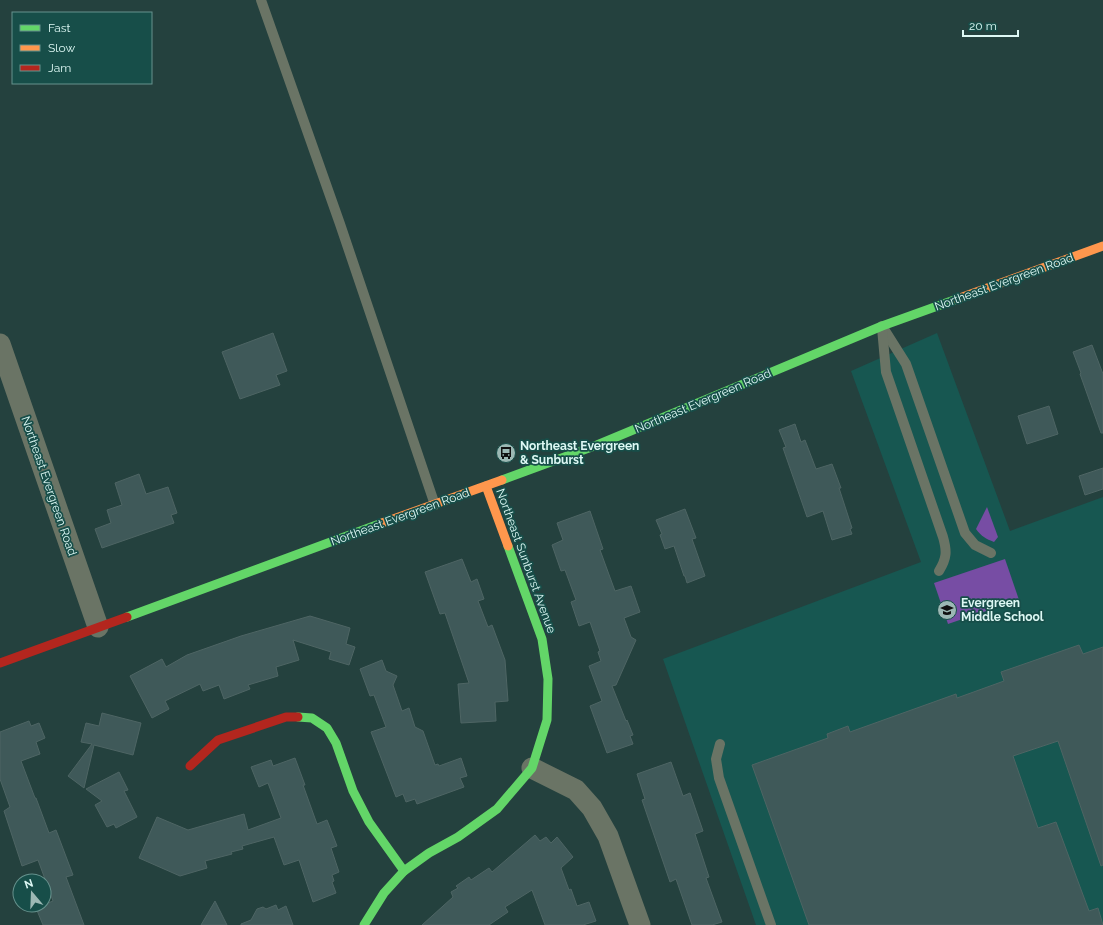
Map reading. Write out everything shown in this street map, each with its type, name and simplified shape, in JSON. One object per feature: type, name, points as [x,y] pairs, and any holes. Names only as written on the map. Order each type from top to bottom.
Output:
[{"type":"main road","name":"Northeast Evergreen Road","points":[[0,663],[597,445],[882,326],[1103,246]]},
{"type":"main road","name":"Northeast Sunburst Avenue","points":[[364,925],[384,893],[404,871],[429,853],[458,837],[498,810],[532,768],[547,720],[548,679],[542,639],[486,486]]},
{"type":"main road","points":[[190,766],[218,740],[286,717],[312,718],[327,728],[336,743],[353,791],[369,822],[404,871]]},
{"type":"street","name":"Northeast Evergreen Road","points":[[0,344],[98,627]]},
{"type":"street","points":[[532,768],[576,790],[592,808],[608,836],[640,925]]},
{"type":"lane","points":[[261,0],[340,224],[435,505]]},
{"type":"lane","points":[[882,326],[906,364],[965,533],[975,545],[991,553]]},
{"type":"lane","points":[[882,326],[886,372],[944,537],[946,556],[944,564],[939,571]]},
{"type":"lane","points":[[720,744],[716,759],[720,778],[771,925]]},
{"type":"shaded area","name":"Evergreen Middle School","points":[[937,333],[1010,531],[1103,497],[1103,925],[756,925],[663,659],[921,562],[851,371]]},
{"type":"shaded area","points":[[987,507],[998,537],[994,542],[984,537],[976,529]]},
{"type":"shaded area","points":[[1005,559],[1019,600],[948,624],[934,583]]},
{"type":"building","points":[[273,333],[287,371],[276,375],[280,385],[240,399],[222,352]]},
{"type":"building","points":[[1092,345],[1103,374],[1103,433],[1101,433],[1073,352]]},
{"type":"building","points":[[1049,406],[1058,434],[1027,444],[1018,416]]},
{"type":"building","points":[[795,424],[801,442],[805,440],[816,469],[832,464],[841,488],[839,488],[852,528],[850,529],[852,534],[832,540],[823,511],[807,517],[783,448],[786,447],[779,430]]},
{"type":"building","points":[[1103,468],[1103,489],[1085,495],[1079,476]]},
{"type":"building","points":[[139,474],[146,494],[168,487],[177,513],[171,515],[174,523],[102,548],[95,529],[111,523],[107,510],[122,505],[115,483]]},
{"type":"building","points":[[685,509],[696,538],[692,539],[705,576],[687,583],[674,546],[665,549],[660,535],[662,534],[656,520]]},
{"type":"building","points":[[590,511],[603,549],[600,550],[615,591],[631,586],[640,612],[624,618],[631,637],[636,640],[616,685],[612,686],[633,735],[630,736],[633,744],[607,753],[590,706],[602,701],[589,666],[601,661],[598,652],[600,651],[590,622],[579,626],[571,602],[576,600],[565,570],[561,571],[552,545],[563,540],[557,523]]},
{"type":"building","points":[[462,559],[471,582],[477,579],[484,599],[478,601],[488,627],[492,625],[505,660],[508,701],[495,702],[496,721],[461,723],[458,684],[469,683],[445,613],[440,614],[425,572]]},
{"type":"building","points":[[310,616],[350,628],[346,644],[355,647],[349,665],[329,659],[331,652],[293,640],[299,660],[276,667],[278,676],[248,685],[250,689],[224,699],[219,685],[203,691],[200,684],[165,701],[169,709],[152,718],[130,676],[162,659],[166,667],[187,655],[241,636]]},
{"type":"building","points":[[1079,645],[1083,654],[1103,647],[1103,865],[1101,866],[1058,741],[1013,756],[1038,828],[1056,822],[1089,911],[1098,908],[1103,925],[809,925],[752,765],[828,738],[827,734],[848,726],[850,732],[956,694],[957,698],[1004,681],[1001,672]]},
{"type":"building","points":[[382,660],[386,671],[397,676],[393,685],[402,711],[409,708],[415,727],[423,731],[435,765],[438,764],[439,766],[461,758],[467,776],[460,778],[464,787],[417,804],[415,799],[406,802],[403,794],[396,797],[371,732],[386,727],[374,695],[370,696],[360,669]]},
{"type":"building","points":[[102,713],[141,723],[133,755],[94,745],[84,788],[68,776],[92,744],[81,742],[86,723],[99,726]]},
{"type":"building","points":[[29,721],[31,726],[39,723],[45,738],[36,742],[40,754],[21,761],[49,833],[56,830],[73,875],[66,877],[84,925],[43,925],[38,913],[52,913],[52,873],[43,873],[38,860],[22,866],[4,811],[10,807],[0,779],[0,732]]},
{"type":"building","points":[[295,758],[317,824],[327,820],[337,846],[331,848],[339,872],[332,875],[334,881],[332,882],[336,893],[313,902],[299,860],[284,865],[274,837],[242,846],[243,849],[231,852],[232,854],[205,861],[207,868],[180,876],[139,858],[157,817],[188,830],[244,814],[248,830],[281,818],[268,783],[259,787],[251,767],[271,760],[273,766]]},
{"type":"building","points":[[671,762],[683,796],[690,793],[703,831],[695,834],[709,877],[706,878],[722,922],[712,925],[692,925],[676,879],[670,882],[642,800],[645,799],[637,774]]},
{"type":"building","points":[[119,772],[128,790],[124,791],[137,817],[116,828],[114,824],[107,827],[95,805],[102,801],[86,789]]},
{"type":"building","points":[[535,835],[540,841],[546,837],[551,843],[557,837],[573,857],[561,868],[577,906],[589,902],[596,921],[583,925],[545,925],[532,890],[505,907],[508,912],[489,925],[422,925],[453,897],[451,892],[458,888],[456,886],[469,877],[471,880],[489,868],[492,872]]},
{"type":"building","points":[[215,901],[227,925],[201,925]]},
{"type":"building","points":[[276,905],[278,910],[286,906],[293,925],[241,925],[251,920],[257,909],[263,907],[266,909]]},
{"type":"traffic: fast","points":[[502,480],[597,445],[882,326],[957,299]]},
{"type":"traffic: fast","points":[[127,617],[382,523]]},
{"type":"traffic: fast","points":[[364,925],[384,893],[404,871],[429,853],[458,837],[497,809],[532,768],[547,720],[548,679],[542,639],[508,546]]},
{"type":"traffic: fast","points":[[298,717],[312,718],[327,728],[336,743],[353,791],[369,822],[404,871]]},
{"type":"traffic: slow","points":[[957,299],[1103,246]]},
{"type":"traffic: slow","points":[[382,523],[502,480]]},
{"type":"traffic: slow","points":[[486,486],[508,546]]},
{"type":"traffic: jam","points":[[0,663],[127,617]]},
{"type":"traffic: jam","points":[[190,766],[218,740],[286,717],[298,717]]},
{"type":"place","name":"Northeast Evergreen & Sunburst","points":[[506,453]]},
{"type":"place","name":"Evergreen Middle School","points":[[947,610]]}]
